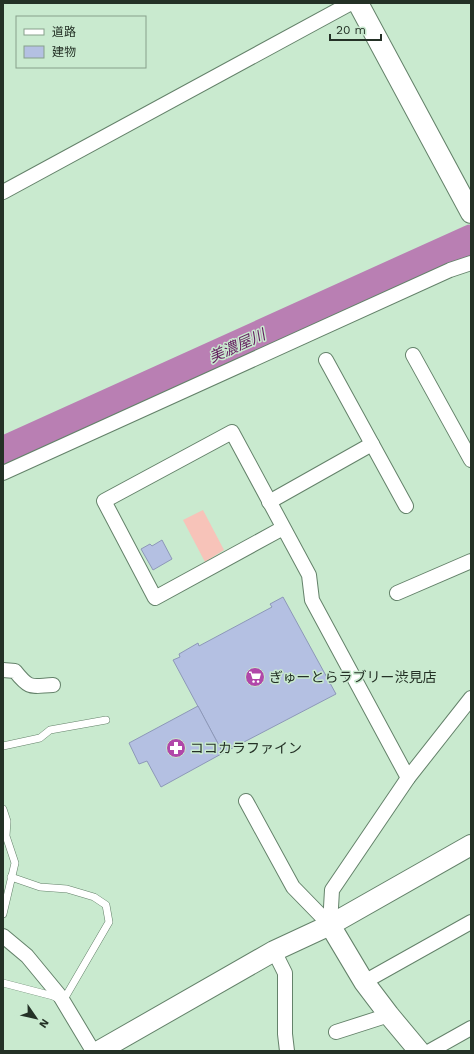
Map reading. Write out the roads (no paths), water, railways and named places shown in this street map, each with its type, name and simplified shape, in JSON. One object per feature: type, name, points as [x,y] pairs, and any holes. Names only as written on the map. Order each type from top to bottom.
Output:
[{"type":"street","points":[[3,192],[351,3]]},
{"type":"street","points":[[358,3],[471,213]]},
{"type":"street","points":[[3,473],[450,270],[471,263]]},
{"type":"street","points":[[413,355],[471,460]]},
{"type":"street","points":[[326,360],[406,506]]},
{"type":"street","points":[[283,528],[155,598],[104,501],[232,432],[309,574],[312,600],[408,778]]},
{"type":"street","points":[[269,502],[372,444]]},
{"type":"street","points":[[397,593],[471,561]]},
{"type":"street","points":[[3,670],[16,671],[23,681],[29,686],[53,685]]},
{"type":"street","points":[[330,925],[332,890],[408,778],[471,698]]},
{"type":"street","points":[[246,801],[293,887],[330,925],[364,982],[419,1051]]},
{"type":"street","points":[[99,1051],[274,952],[330,925],[471,845]]},
{"type":"street","points":[[364,982],[471,922]]},
{"type":"street","points":[[3,936],[27,956],[63,1001],[93,1051]]},
{"type":"street","points":[[274,952],[285,973],[285,1034],[287,1051]]},
{"type":"street","points":[[336,1032],[389,1015]]},
{"type":"street","points":[[430,1051],[471,1028]]},
{"type":"lane","points":[[3,746],[40,738],[50,730],[106,720]]},
{"type":"lane","points":[[3,809],[7,821],[6,836],[15,862],[3,914]]},
{"type":"lane","points":[[3,983],[52,996],[63,1001],[109,922],[106,905],[94,897],[67,889],[40,887],[11,877]]},
{"type":"waterway","name":"美濃屋川","points":[[3,452],[471,240]]},
{"type":"place","name":"ぎゅーとらラブリー渋見店","points":[[255,677]]},
{"type":"place","name":"ココカラファイン","points":[[176,748]]}]
